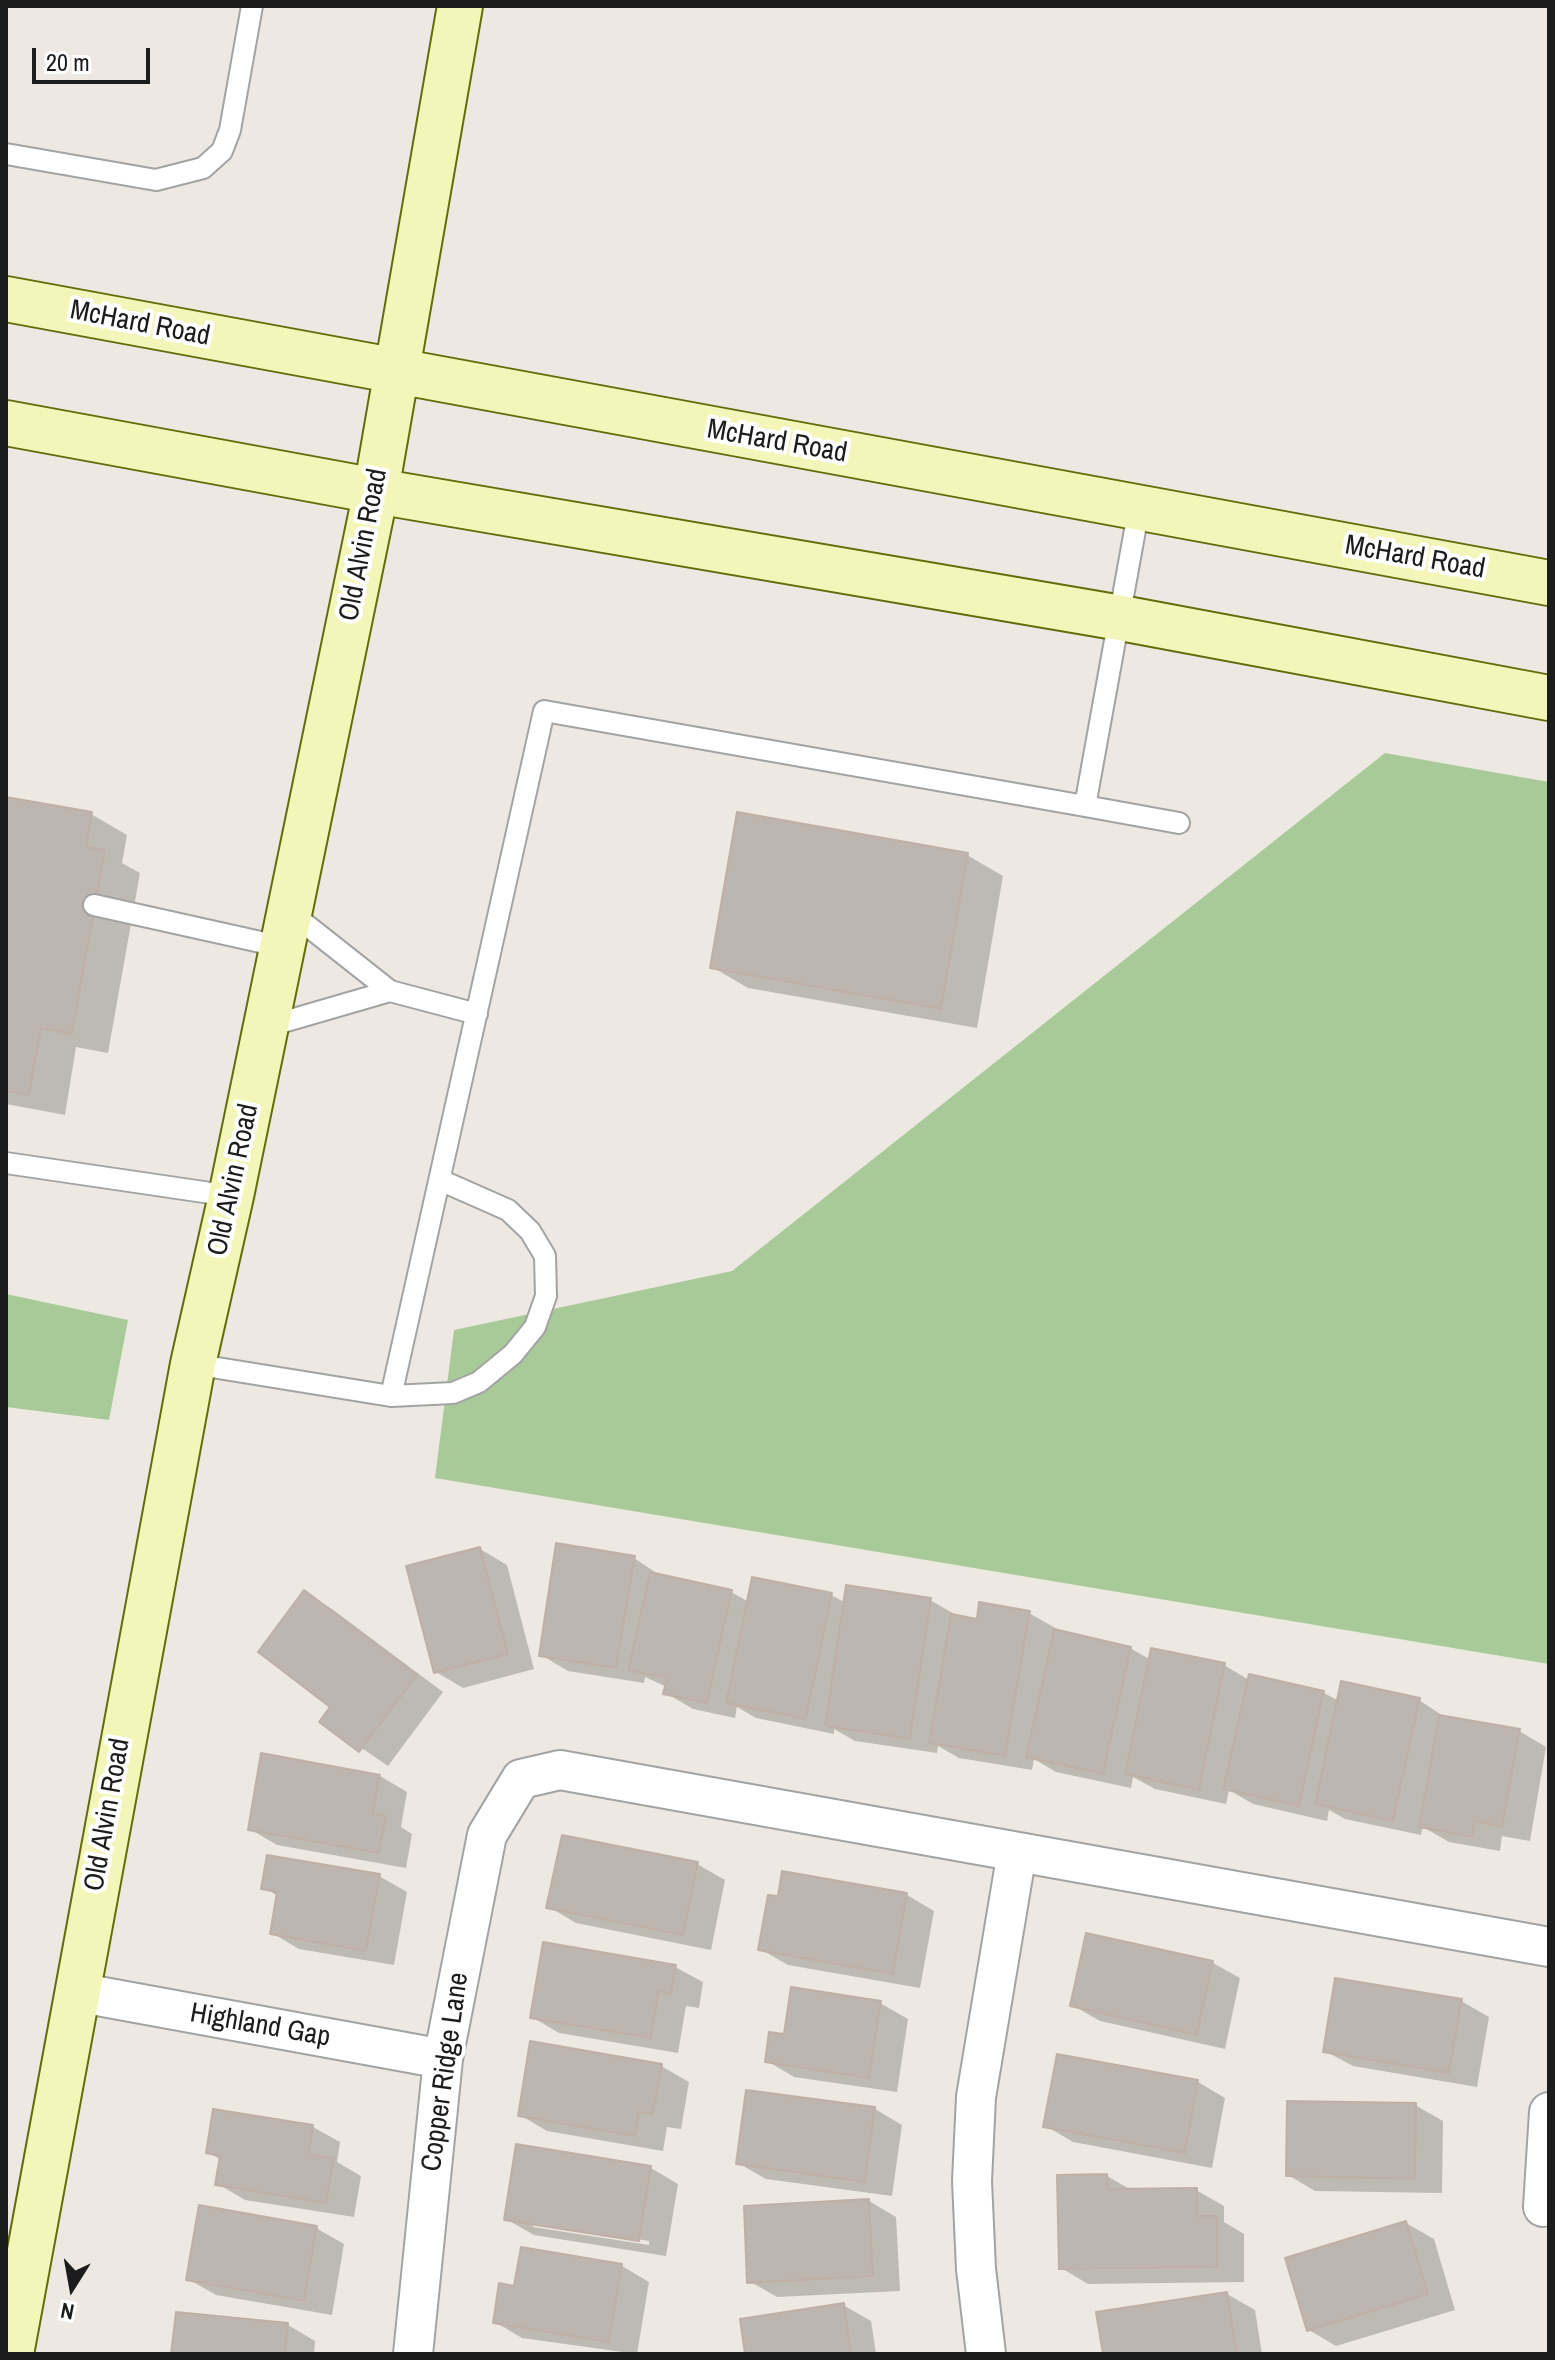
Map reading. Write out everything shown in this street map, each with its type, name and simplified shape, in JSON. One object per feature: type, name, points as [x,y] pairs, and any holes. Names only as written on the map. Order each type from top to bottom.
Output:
[{"type":"main road","name":"Old Alvin Road","points":[[11,2354],[193,1364],[231,1196],[376,491],[460,6]]},
{"type":"main road","name":"McHard Road","points":[[6,299],[1549,583]]},
{"type":"main road","points":[[6,423],[376,491],[1121,618],[1549,698]]},
{"type":"street","name":"Copper Ridge Lane","points":[[413,2354],[443,2059],[487,1835],[507,1797],[521,1779],[560,1770],[1017,1852]]},
{"type":"street","points":[[986,2354],[976,2269],[972,2181],[976,2097],[1017,1852],[1549,1947]]},
{"type":"street","name":"Highland Gap","points":[[76,1992],[443,2059]]},
{"type":"street","points":[[1543,2207],[1549,2112]]},
{"type":"lane","points":[[6,154],[156,180],[203,168],[222,151],[230,130],[252,6]]},
{"type":"lane","points":[[1085,806],[1139,508]]},
{"type":"lane","points":[[391,1396],[544,711],[1179,823]]},
{"type":"lane","points":[[94,905],[286,930],[390,991],[477,1014]]},
{"type":"lane","points":[[266,1027],[390,991]]},
{"type":"lane","points":[[6,1163],[231,1196]]},
{"type":"lane","points":[[193,1364],[391,1396],[453,1393],[479,1382],[513,1354],[535,1327],[546,1296],[545,1256],[530,1231],[508,1210],[440,1180]]},
{"type":"green space","points":[[1385,753],[1549,782],[1549,1664],[435,1478],[454,1330],[732,1271]]},
{"type":"green space","points":[[6,1294],[128,1320],[109,1420],[6,1407]]},
{"type":"building","points":[[6,797],[92,812],[86,847],[105,850],[72,1034],[41,1028],[29,1095],[6,1091]]},
{"type":"building","points":[[737,812],[968,853],[941,1009],[710,968]]},
{"type":"building","points":[[556,1543],[635,1556],[616,1668],[539,1656]]},
{"type":"building","points":[[480,1547],[508,1654],[434,1673],[406,1566]]},
{"type":"building","points":[[650,1572],[732,1590],[707,1703],[663,1694],[667,1678],[628,1670]]},
{"type":"building","points":[[752,1577],[832,1593],[806,1719],[726,1703]]},
{"type":"building","points":[[846,1585],[931,1598],[910,1739],[825,1726]]},
{"type":"building","points":[[304,1590],[417,1675],[359,1752],[319,1722],[330,1707],[258,1652]]},
{"type":"building","points":[[979,1602],[1030,1611],[1005,1756],[929,1743],[951,1614],[977,1619]]},
{"type":"building","points":[[1054,1629],[1131,1647],[1103,1774],[1026,1757]]},
{"type":"building","points":[[1151,1648],[1225,1663],[1199,1790],[1125,1774]]},
{"type":"building","points":[[1249,1674],[1324,1691],[1299,1806],[1223,1789]]},
{"type":"building","points":[[1341,1681],[1420,1698],[1393,1821],[1315,1804]]},
{"type":"building","points":[[1439,1715],[1520,1729],[1502,1827],[1475,1821],[1472,1837],[1419,1827]]},
{"type":"building","points":[[261,1753],[380,1775],[373,1813],[386,1816],[379,1853],[248,1830]]},
{"type":"building","points":[[562,1835],[698,1862],[683,1935],[546,1908]]},
{"type":"building","points":[[267,1855],[380,1874],[366,1951],[270,1934],[277,1892],[261,1889]]},
{"type":"building","points":[[782,1871],[907,1893],[893,1974],[758,1950],[768,1895],[778,1896]]},
{"type":"building","points":[[1086,1933],[1213,1961],[1197,2035],[1070,2006]]},
{"type":"building","points":[[543,1942],[676,1965],[671,1994],[659,1991],[651,2038],[530,2018]]},
{"type":"building","points":[[1335,1978],[1462,1999],[1449,2073],[1323,2052]]},
{"type":"building","points":[[791,1987],[881,2001],[869,2078],[765,2062],[769,2032],[784,2034]]},
{"type":"building","points":[[530,2041],[662,2064],[653,2114],[639,2112],[635,2136],[518,2116]]},
{"type":"building","points":[[1057,2054],[1198,2080],[1185,2153],[1043,2127]]},
{"type":"building","points":[[746,2090],[875,2107],[865,2182],[736,2164]]},
{"type":"building","points":[[1287,2101],[1416,2103],[1415,2179],[1286,2176]]},
{"type":"building","points":[[213,2109],[313,2125],[309,2154],[334,2158],[326,2203],[215,2185],[220,2156],[206,2153]]},
{"type":"building","points":[[516,2144],[651,2166],[639,2241],[504,2220]]},
{"type":"building","points":[[1107,2174],[1108,2189],[1197,2188],[1197,2216],[1217,2216],[1217,2267],[1059,2269],[1057,2175]]},
{"type":"building","points":[[869,2199],[873,2276],[747,2283],[744,2206]]},
{"type":"building","points":[[199,2205],[317,2226],[304,2301],[186,2280]]},
{"type":"building","points":[[1406,2221],[1428,2294],[1307,2331],[1285,2258]]},
{"type":"building","points":[[521,2247],[622,2264],[609,2342],[493,2323],[499,2283],[514,2286]]},
{"type":"building","points":[[1227,2292],[1237,2354],[1103,2354],[1096,2312]]},
{"type":"building","points":[[844,2303],[851,2354],[745,2354],[740,2319]]},
{"type":"building","points":[[176,2312],[288,2323],[285,2354],[171,2354]]}]
